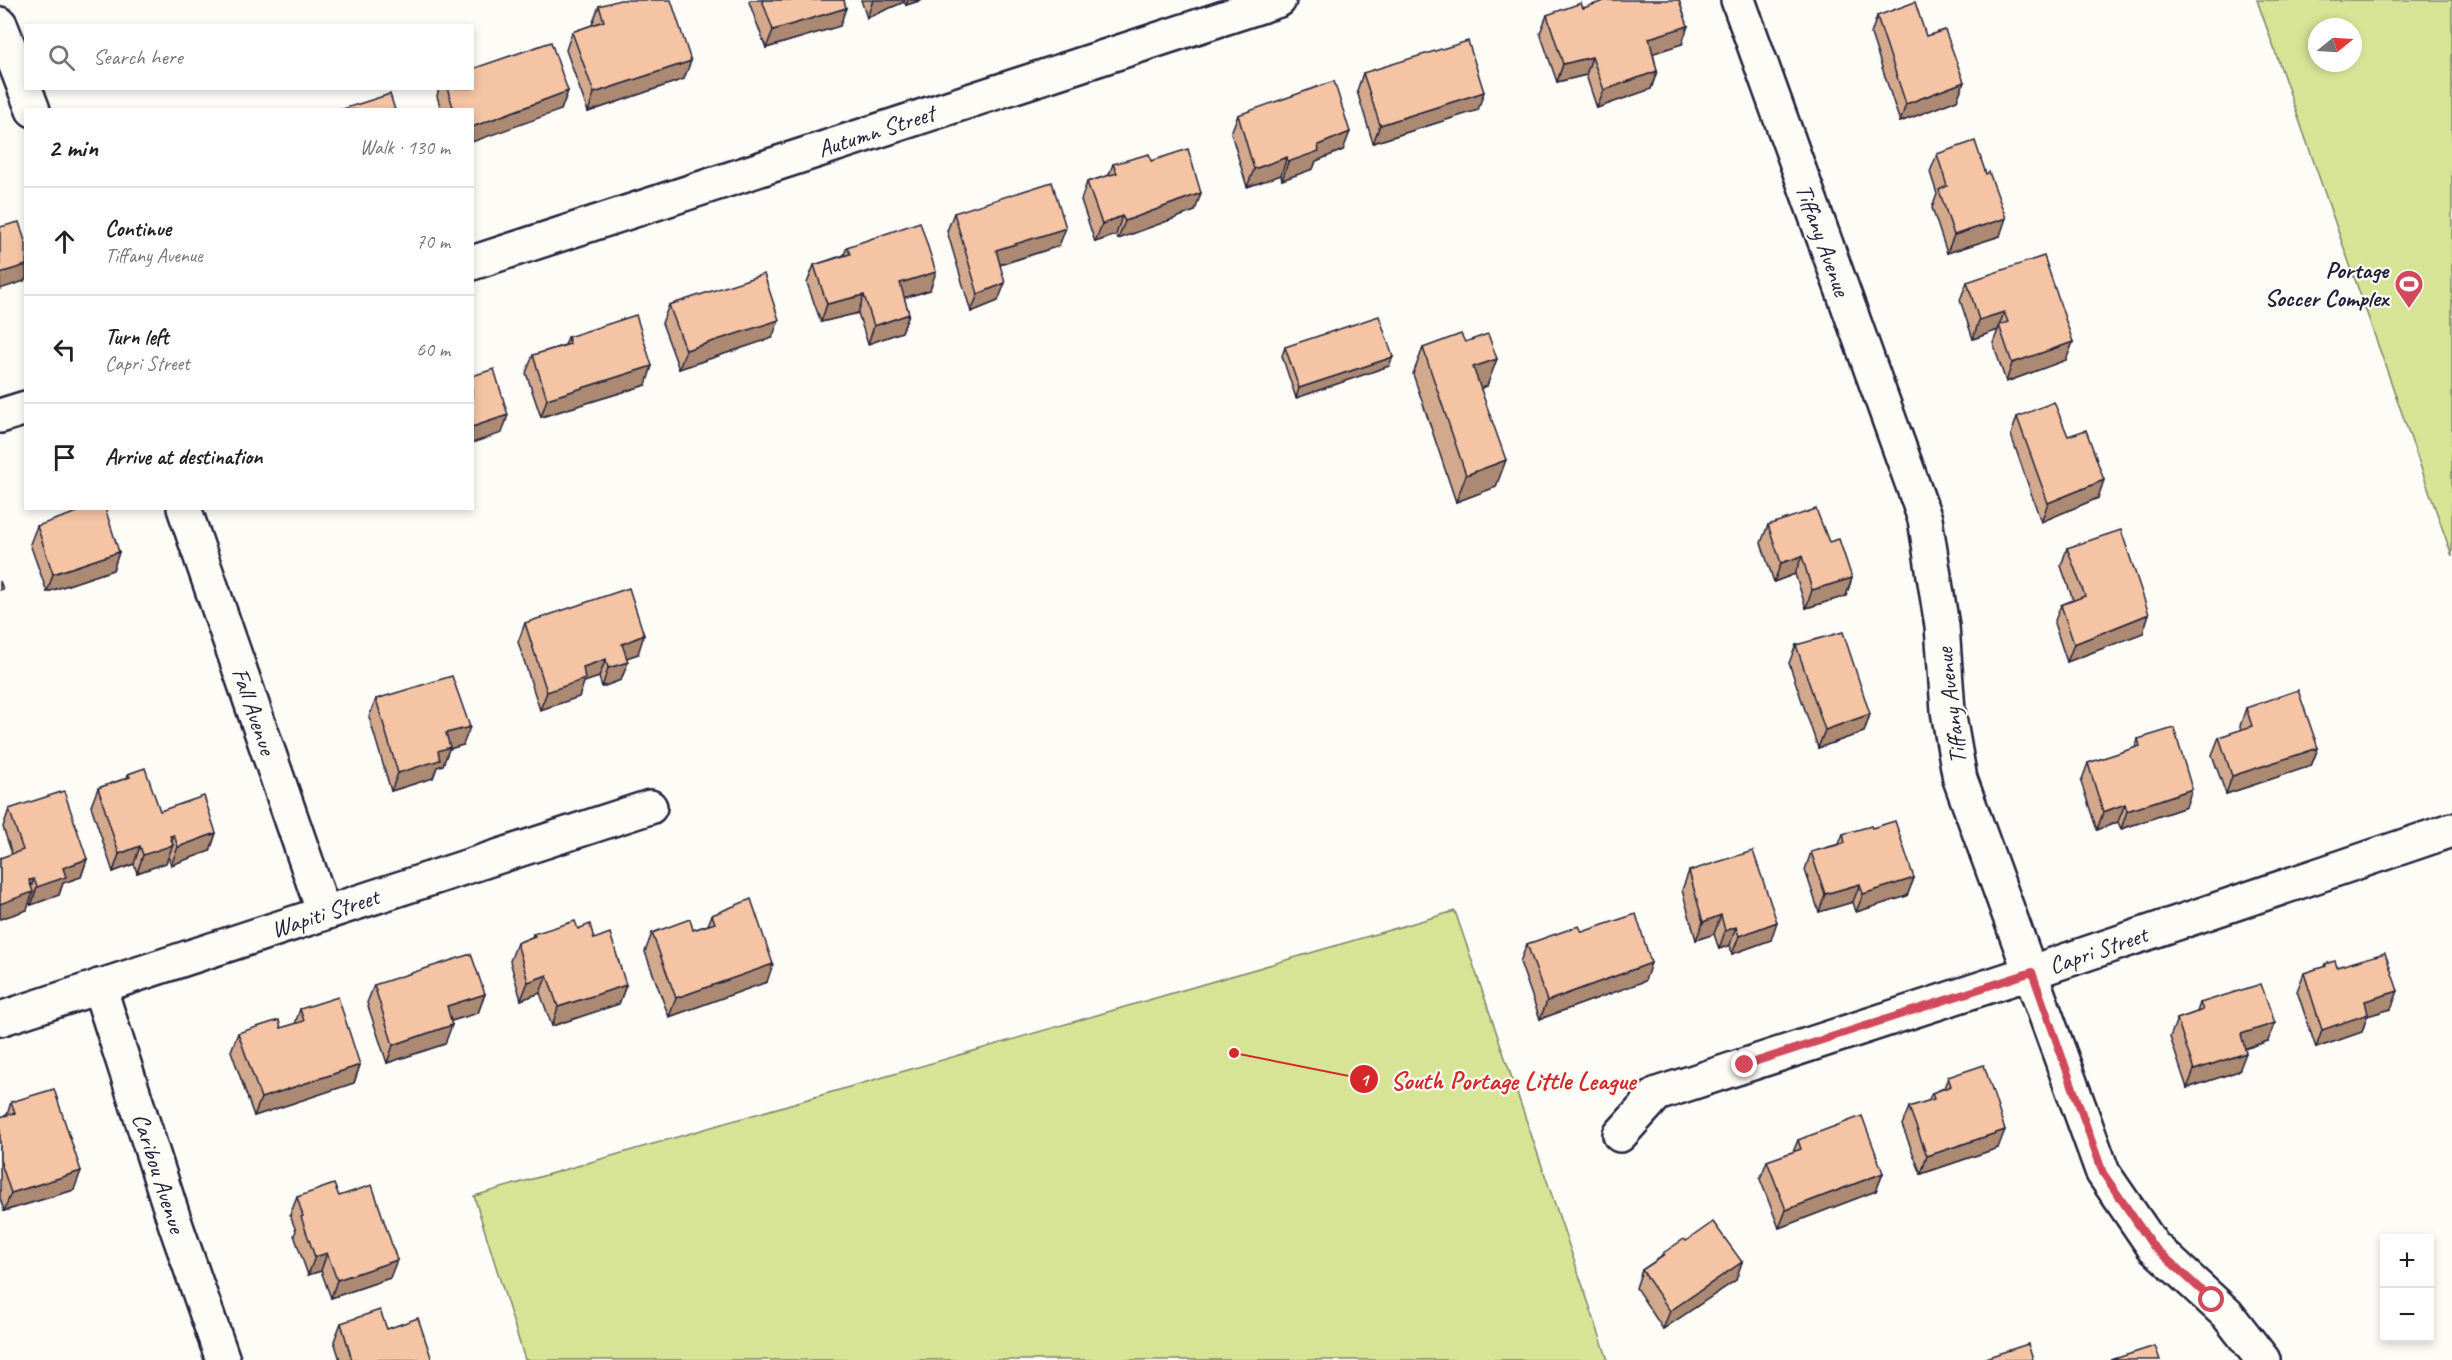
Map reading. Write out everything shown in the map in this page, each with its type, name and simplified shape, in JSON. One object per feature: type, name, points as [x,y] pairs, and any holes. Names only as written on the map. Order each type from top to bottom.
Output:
[{"type":"street","name":"Autumn Street","points":[[474,262],[1279,0]]},
{"type":"street","name":"Tiffany Avenue","points":[[1738,0],[1925,519],[1941,626],[1948,711],[1960,779],[2032,972],[2103,1173],[2153,1246],[2227,1314],[2264,1360]]},
{"type":"street","points":[[0,24],[24,87]]},
{"type":"street","points":[[25,90],[32,108]]},
{"type":"street","points":[[0,416],[24,409]]},
{"type":"street","name":"Fall Avenue","points":[[185,510],[324,913]]},
{"type":"street","name":"Wapiti Street","points":[[0,1019],[650,807]]},
{"type":"street","name":"Capri Street","points":[[1620,1135],[1657,1094],[2032,972],[2452,830]]},
{"type":"street","name":"Caribou Avenue","points":[[99,986],[176,1226],[223,1360]]},
{"type":"green space","name":"Portage Soccer Complex","points":[[2257,0],[2452,0],[2452,556]]},
{"type":"green space","points":[[1455,911],[1608,1360],[525,1360],[474,1196]]},
{"type":"building","points":[[620,0],[671,0],[691,61],[594,93],[572,32],[604,21],[599,6]]},
{"type":"building","points":[[762,0],[844,0],[846,8],[773,30]]},
{"type":"building","points":[[1607,0],[1679,0],[1688,26],[1649,38],[1657,71],[1604,90],[1592,57],[1563,64],[1547,15],[1581,3],[1583,8]]},
{"type":"building","points":[[1915,2],[1926,36],[1945,30],[1964,82],[1906,104],[1877,16]]},
{"type":"building","points":[[1468,41],[1484,92],[1380,125],[1363,73]]},
{"type":"building","points":[[551,42],[568,91],[474,126],[474,108],[453,108],[448,90],[474,90],[474,68]]},
{"type":"building","points":[[1334,81],[1350,132],[1318,145],[1319,151],[1288,162],[1287,157],[1254,169],[1238,115]]},
{"type":"building","points":[[390,94],[394,108],[346,108]]},
{"type":"building","points":[[1975,141],[1986,174],[1989,172],[2006,218],[1954,235],[1939,190],[1947,186],[1937,154]]},
{"type":"building","points":[[1188,149],[1201,193],[1125,221],[1122,216],[1102,224],[1087,182],[1117,173],[1113,164],[1149,154],[1151,161]]},
{"type":"building","points":[[1052,182],[1066,228],[996,250],[1005,283],[978,294],[954,213]]},
{"type":"building","points":[[19,222],[24,238],[24,266],[0,273],[0,227]]},
{"type":"building","points":[[920,222],[936,272],[900,283],[909,314],[874,326],[864,295],[827,304],[814,265],[850,254],[847,247]]},
{"type":"building","points":[[2044,256],[2073,342],[2012,363],[1999,325],[2008,322],[2004,312],[1979,320],[1967,282]]},
{"type":"building","points":[[764,274],[779,320],[686,350],[669,305]]},
{"type":"building","points":[[636,315],[652,366],[547,399],[533,355],[570,344],[568,337]]},
{"type":"building","points":[[1379,316],[1393,357],[1299,388],[1285,347]]},
{"type":"building","points":[[1461,334],[1465,342],[1488,334],[1497,359],[1473,367],[1506,460],[1466,475],[1423,348]]},
{"type":"building","points":[[494,369],[508,415],[474,426],[474,375]]},
{"type":"building","points":[[2054,402],[2068,436],[2086,430],[2104,480],[2048,503],[2017,417]]},
{"type":"building","points":[[1816,509],[1829,542],[1839,539],[1852,578],[1812,590],[1802,556],[1781,563],[1768,525]]},
{"type":"building","points":[[83,510],[106,510],[119,552],[53,574],[37,526]]},
{"type":"building","points":[[2121,530],[2149,614],[2074,644],[2061,605],[2085,596],[2067,548]]},
{"type":"building","points":[[629,588],[644,635],[622,644],[628,662],[608,668],[606,659],[583,667],[585,679],[547,692],[525,623]]},
{"type":"building","points":[[1843,632],[1870,714],[1825,730],[1796,645]]},
{"type":"building","points":[[452,676],[470,727],[446,733],[450,747],[438,751],[440,760],[398,773],[376,699]]},
{"type":"building","points":[[2298,690],[2318,748],[2232,776],[2219,737],[2252,726],[2246,708]]},
{"type":"building","points":[[2174,728],[2192,789],[2127,811],[2125,804],[2103,812],[2088,763],[2140,746],[2138,739]]},
{"type":"building","points":[[145,768],[160,811],[204,796],[216,833],[178,847],[174,835],[170,836],[173,845],[143,855],[140,846],[119,854],[98,788],[130,777],[128,774]]},
{"type":"building","points":[[64,791],[87,859],[63,868],[66,877],[37,887],[34,879],[29,880],[33,892],[0,904],[0,858],[23,850],[9,809]]},
{"type":"building","points":[[1895,821],[1914,878],[1863,894],[1860,884],[1825,894],[1811,852],[1845,843],[1843,834]]},
{"type":"building","points":[[1753,851],[1777,922],[1739,936],[1736,927],[1725,931],[1721,915],[1703,922],[1689,871]]},
{"type":"building","points":[[751,899],[773,964],[676,998],[652,933],[690,919],[693,930],[715,923],[712,915]]},
{"type":"building","points":[[1636,914],[1651,963],[1547,1001],[1527,944],[1579,926],[1582,932]]},
{"type":"building","points":[[575,921],[578,929],[590,924],[594,939],[610,933],[626,985],[558,1007],[547,975],[528,982],[517,943],[535,936],[533,934]]},
{"type":"building","points":[[2385,953],[2398,991],[2365,1001],[2368,1014],[2322,1030],[2304,973],[2335,961],[2337,967]]},
{"type":"building","points":[[471,954],[485,994],[447,1006],[452,1025],[393,1045],[374,985]]},
{"type":"building","points":[[2261,984],[2275,1023],[2241,1034],[2246,1053],[2194,1070],[2177,1019],[2203,1010],[2200,1003]]},
{"type":"building","points":[[338,997],[360,1065],[261,1098],[238,1033],[279,1020],[281,1028],[304,1021],[300,1009]]},
{"type":"building","points":[[1984,1065],[2005,1130],[1927,1156],[1909,1107],[1934,1099],[1932,1093],[1951,1086],[1948,1077]]},
{"type":"building","points":[[54,1089],[81,1171],[11,1193],[0,1160],[0,1117],[15,1113],[11,1102]]},
{"type":"building","points":[[1862,1116],[1883,1173],[1786,1210],[1767,1161],[1801,1149],[1798,1140]]},
{"type":"building","points":[[334,1184],[339,1196],[372,1185],[397,1260],[337,1280],[327,1253],[315,1257],[301,1217],[303,1216],[297,1197]]},
{"type":"building","points":[[1713,1222],[1742,1262],[1670,1311],[1642,1270],[1665,1255],[1663,1253],[1684,1239],[1686,1241]]},
{"type":"building","points":[[380,1310],[387,1329],[418,1318],[432,1360],[352,1360],[341,1323]]},
{"type":"building","points":[[2028,1344],[2033,1360],[1979,1360]]},
{"type":"building","points":[[2155,1346],[2160,1360],[2111,1360]]},
{"type":"place","name":"Portage Soccer Complex","points":[[2409,310]]},
{"type":"place","name":"South Portage Little League","points":[[1234,1053]]},
{"type":"route","points":[[1745,1065],[2032,972],[2103,1173],[2153,1246],[2212,1300]]}]
